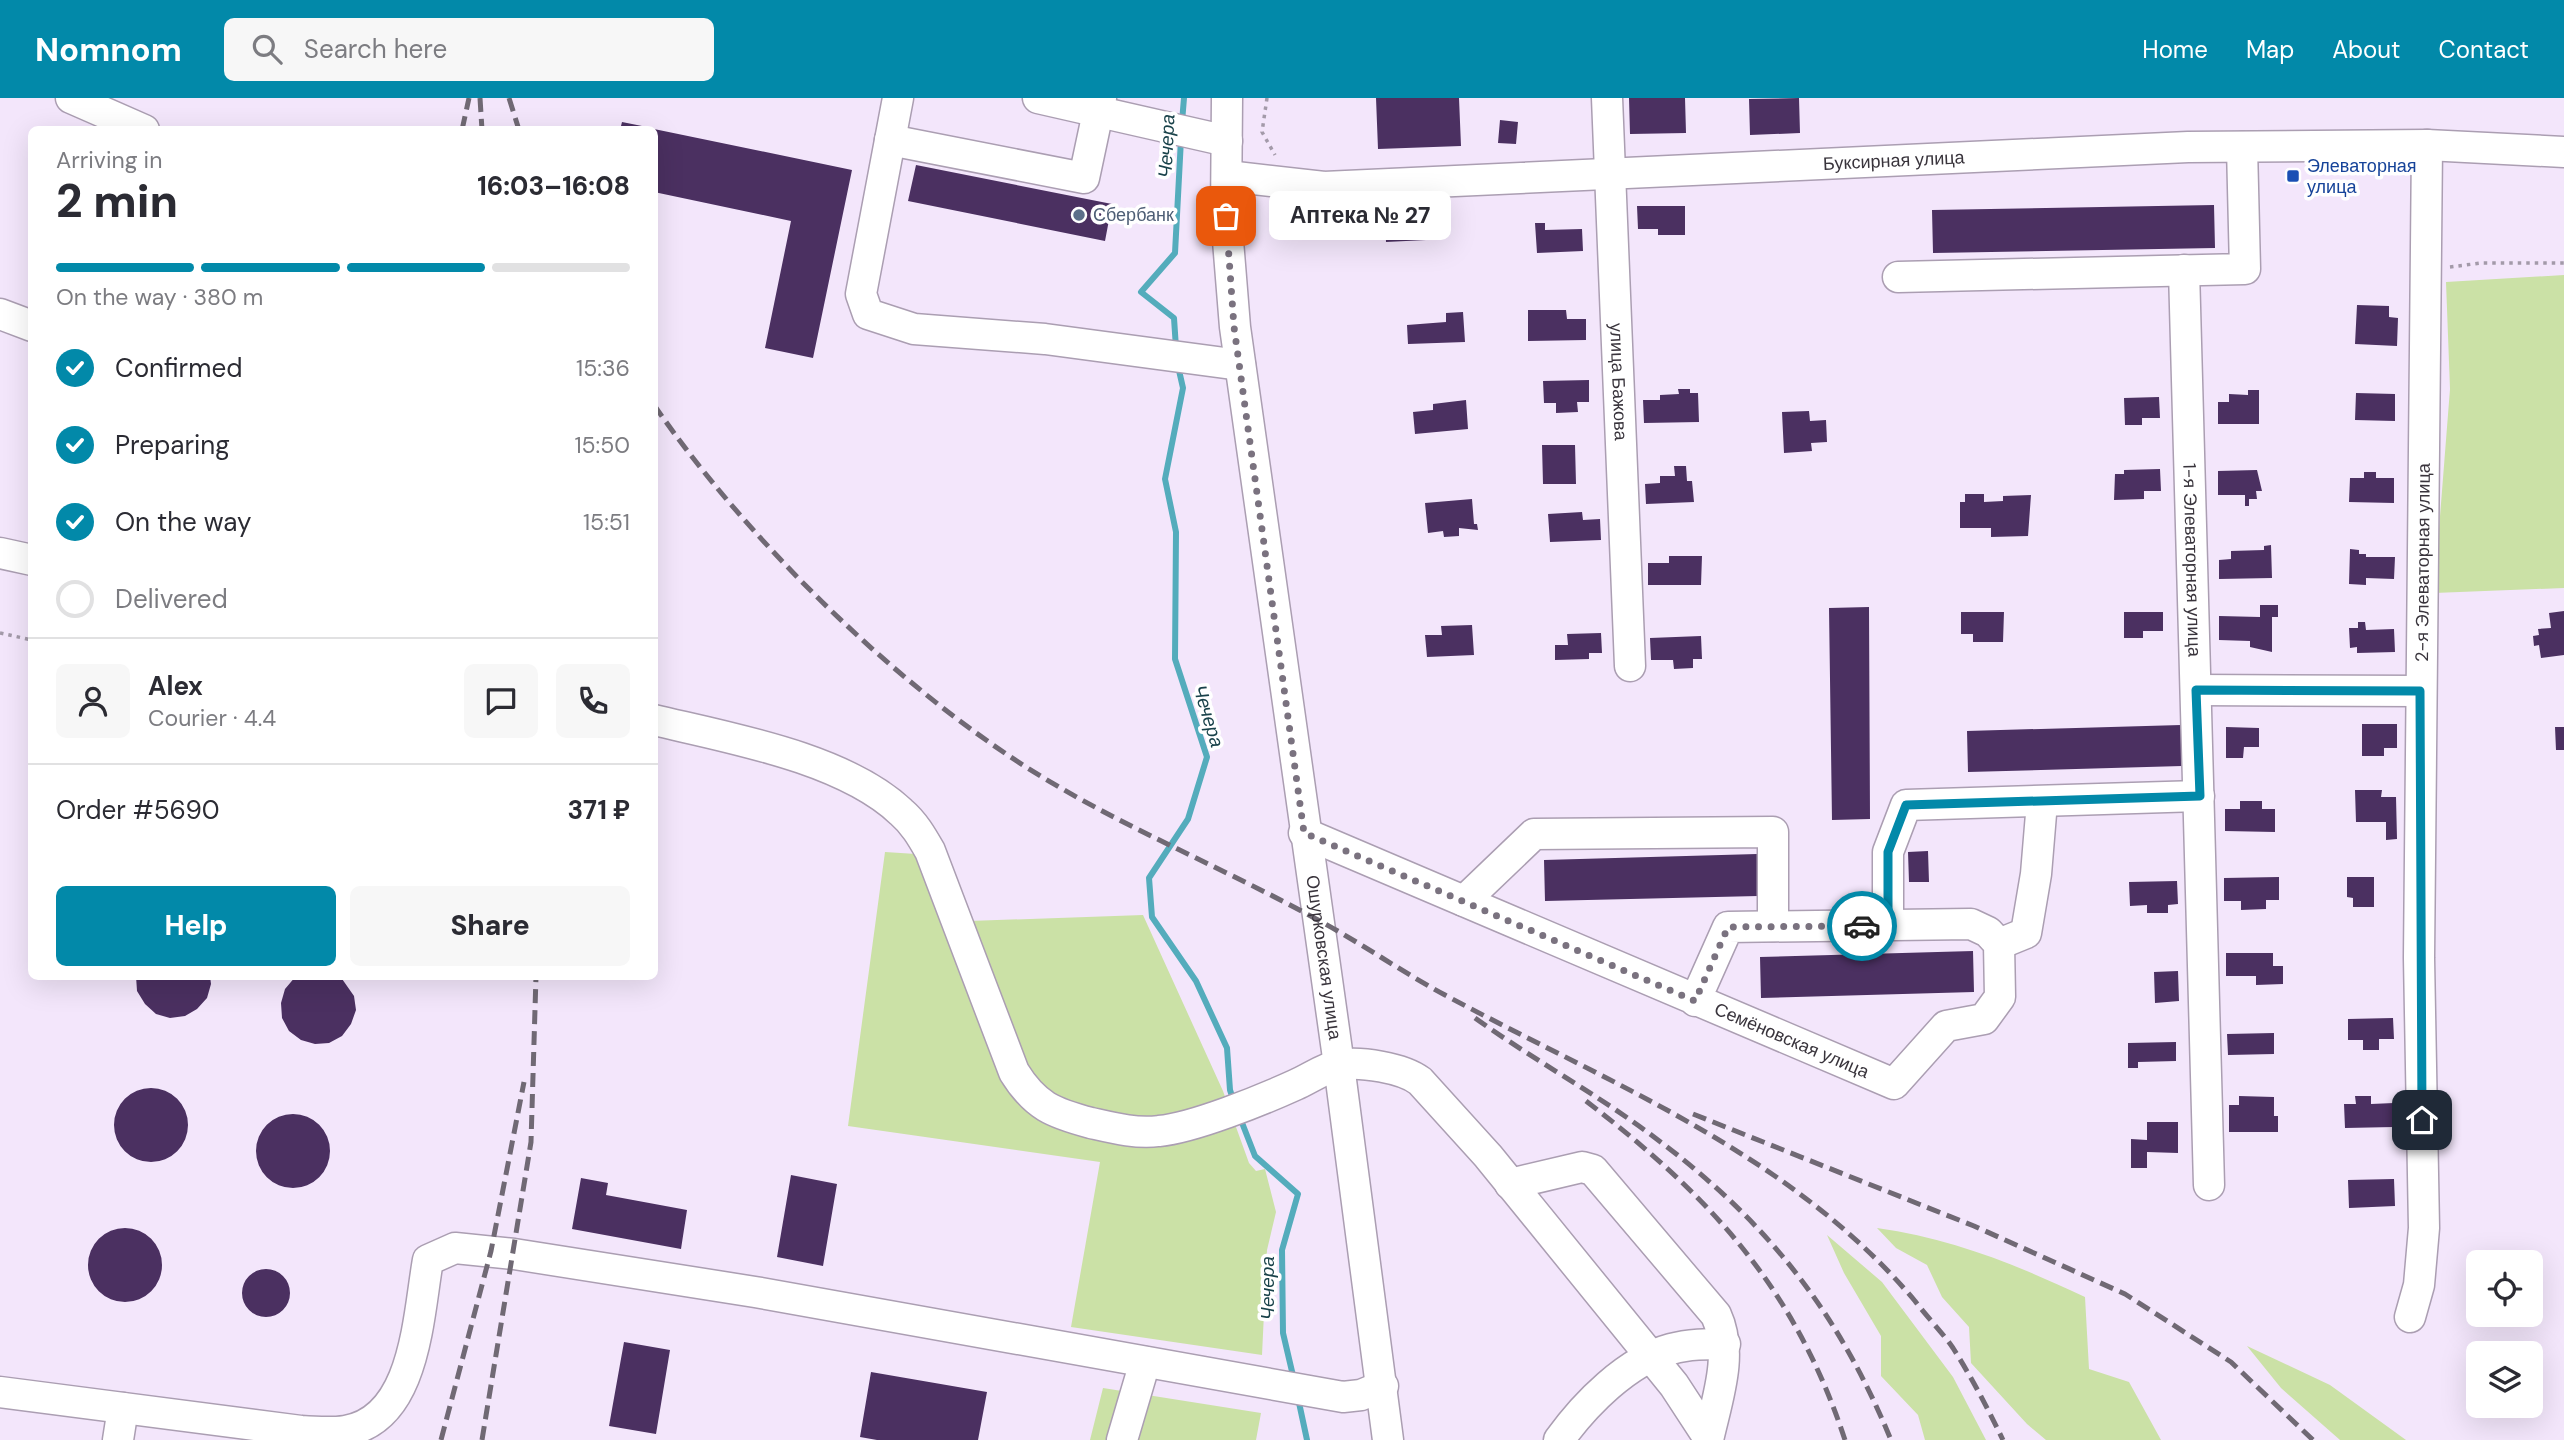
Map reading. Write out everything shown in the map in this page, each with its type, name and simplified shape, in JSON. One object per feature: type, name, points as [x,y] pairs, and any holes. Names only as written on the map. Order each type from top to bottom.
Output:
[{"type":"street","points":[[71,98],[135,126]]},
{"type":"street","points":[[898,98],[861,293],[868,314],[914,329],[1045,339],[1240,365]]},
{"type":"street","points":[[1038,98],[1100,104],[1181,130],[1227,141]]},
{"type":"street","name":"Ошурковская улица","points":[[1227,98],[1226,216],[1240,365],[1304,833],[1339,1065],[1383,1385],[1388,1440]]},
{"type":"street","name":"улица Бажова","points":[[1607,98],[1630,666]]},
{"type":"street","points":[[890,140],[1084,178],[1100,104]]},
{"type":"street","name":"Буксирная улица","points":[[1227,176],[1324,187],[1903,158],[2242,147],[2427,145],[2564,152]]},
{"type":"street","name":"2-я Элеваторная улица","points":[[2410,1317],[2419,1285],[2424,1228],[2419,958],[2427,145]]},
{"type":"street","points":[[1898,277],[2245,269],[2242,147]]},
{"type":"street","name":"1-я Элеваторная улица","points":[[2184,270],[2210,1185]]},
{"type":"street","points":[[0,314],[28,324]]},
{"type":"street","points":[[0,553],[28,559]]},
{"type":"street","points":[[2196,690],[2420,691]]},
{"type":"street","points":[[658,721],[805,761],[845,776],[882,796],[902,812],[918,830],[930,851],[1014,1072],[1027,1093],[1054,1112],[1111,1128],[1158,1132],[1181,1127],[1292,1087],[1339,1065],[1387,1066],[1410,1073],[1510,1184],[1651,1356],[1674,1385],[1708,1439]]},
{"type":"street","points":[[1888,925],[1888,852],[1906,805],[2200,796]]},
{"type":"street","points":[[1695,1001],[1728,927],[1971,924],[1988,932],[1999,944],[2026,933],[2036,874],[2042,802]]},
{"type":"street","points":[[1464,901],[1534,834],[1773,832],[1773,926]]},
{"type":"street","name":"Семёновская улица","points":[[1304,833],[1894,1084],[1946,1026],[1984,1019],[2000,997],[1999,944]]},
{"type":"street","points":[[1510,1184],[1582,1167],[1593,1170],[1716,1315],[1725,1344],[1720,1387],[1708,1439]]},
{"type":"street","points":[[0,1392],[302,1431],[346,1431],[364,1425],[393,1402],[402,1386],[409,1363],[428,1260],[455,1248],[502,1252],[755,1292],[1343,1397],[1360,1395],[1383,1385]]},
{"type":"street","points":[[1559,1440],[1574,1418],[1607,1388],[1651,1356],[1672,1349],[1725,1344]]},
{"type":"street","points":[[1122,1440],[1145,1362]]},
{"type":"street","points":[[118,1440],[123,1408]]},
{"type":"path","points":[[1267,98],[1262,132],[1277,159]]},
{"type":"path","points":[[2425,276],[2455,265],[2564,263]]},
{"type":"path","points":[[0,633],[28,639]]},
{"type":"green space","points":[[2564,275],[2564,588],[2434,593],[2450,389],[2446,282]]},
{"type":"green space","points":[[885,852],[916,854],[941,922],[1143,915],[1223,1091],[1249,1163],[1256,1171],[1265,1169],[1276,1212],[1267,1250],[1262,1355],[1071,1327],[1100,1162],[848,1126]]},
{"type":"green space","points":[[1877,1228],[1932,1239],[1983,1254],[2085,1297],[2089,1369],[2129,1382],[2161,1440],[2046,1440],[2027,1424],[1971,1363],[1969,1327],[1942,1297],[1927,1265],[1896,1248]]},
{"type":"green space","points":[[1827,1235],[1882,1282],[1953,1377],[1986,1440],[1925,1440],[1918,1415],[1881,1376],[1881,1336],[1844,1273]]},
{"type":"green space","points":[[2247,1346],[2330,1385],[2406,1440],[2340,1440],[2281,1388]]},
{"type":"green space","points":[[1103,1388],[1261,1413],[1256,1440],[1090,1440]]},
{"type":"building","points":[[1376,98],[1459,98],[1461,146],[1378,149]]},
{"type":"building","points":[[1629,98],[1685,98],[1686,133],[1630,134]]},
{"type":"building","points":[[1799,98],[1800,133],[1750,135],[1749,99]]},
{"type":"building","points":[[1500,120],[1518,122],[1516,144],[1498,143]]},
{"type":"building","points":[[622,122],[642,126],[621,126]]},
{"type":"building","points":[[658,130],[852,170],[813,358],[765,348],[791,221],[658,193]]},
{"type":"building","points":[[916,165],[1112,204],[1105,241],[908,201]]},
{"type":"building","points":[[2214,205],[2215,248],[1933,253],[1932,210]]},
{"type":"building","points":[[1637,206],[1685,206],[1685,235],[1658,235],[1658,229],[1638,229]]},
{"type":"building","points":[[1425,212],[1426,240],[1386,242],[1385,214]]},
{"type":"building","points":[[1535,223],[1545,223],[1545,230],[1582,229],[1583,251],[1537,253]]},
{"type":"building","points":[[2357,305],[2389,306],[2389,317],[2398,318],[2397,346],[2355,344]]},
{"type":"building","points":[[1528,310],[1566,310],[1567,319],[1586,319],[1586,340],[1528,341]]},
{"type":"building","points":[[1463,312],[1465,342],[1408,344],[1407,325],[1446,322],[1446,313]]},
{"type":"building","points":[[1589,380],[1589,402],[1577,402],[1578,412],[1556,413],[1556,403],[1544,403],[1543,381]]},
{"type":"building","points":[[1678,389],[1690,389],[1690,393],[1698,393],[1699,422],[1644,423],[1643,400],[1660,400],[1660,395],[1679,394]]},
{"type":"building","points":[[2248,390],[2259,390],[2259,424],[2218,424],[2218,402],[2229,402],[2229,394],[2248,395]]},
{"type":"building","points":[[2356,393],[2395,394],[2395,421],[2355,420]]},
{"type":"building","points":[[2159,397],[2160,418],[2142,418],[2142,425],[2125,425],[2124,398]]},
{"type":"building","points":[[1466,400],[1468,429],[1415,434],[1413,412],[1433,410],[1433,404]]},
{"type":"building","points":[[1809,411],[1810,421],[1826,420],[1827,442],[1811,443],[1812,451],[1784,453],[1782,412]]},
{"type":"building","points":[[1542,445],[1575,445],[1576,484],[1543,484]]},
{"type":"building","points":[[1674,466],[1686,466],[1687,481],[1692,481],[1694,502],[1646,504],[1645,484],[1660,483],[1660,476],[1675,476]]},
{"type":"building","points":[[2160,469],[2161,491],[2144,491],[2144,499],[2114,500],[2115,474],[2124,474],[2124,470]]},
{"type":"building","points":[[2257,470],[2262,491],[2256,491],[2257,499],[2249,499],[2249,506],[2245,506],[2245,495],[2218,495],[2218,471]]},
{"type":"building","points":[[2364,472],[2376,472],[2376,478],[2394,478],[2394,503],[2349,502],[2350,478],[2364,478]]},
{"type":"building","points":[[1965,494],[1984,494],[1984,502],[2003,501],[2003,496],[2031,495],[2028,536],[1991,537],[1991,528],[1960,528],[1960,502],[1965,502]]},
{"type":"building","points":[[1472,499],[1474,524],[1477,524],[1478,530],[1459,528],[1459,536],[1444,537],[1443,531],[1428,533],[1425,503]]},
{"type":"building","points":[[1582,512],[1583,520],[1600,519],[1601,540],[1550,542],[1548,514]]},
{"type":"building","points":[[2271,545],[2272,578],[2219,579],[2219,560],[2231,559],[2231,551],[2264,550],[2264,546]]},
{"type":"building","points":[[2350,549],[2359,550],[2359,554],[2366,554],[2366,557],[2395,557],[2394,579],[2366,578],[2366,585],[2349,584]]},
{"type":"building","points":[[1669,556],[1702,556],[1701,585],[1648,585],[1648,563],[1669,563]]},
{"type":"building","points":[[2260,605],[2278,605],[2278,617],[2272,617],[2272,652],[2250,647],[2250,641],[2219,640],[2219,616],[2260,617]]},
{"type":"building","points":[[1869,607],[1870,819],[1832,820],[1829,608]]},
{"type":"building","points":[[2564,611],[2564,655],[2541,658],[2539,645],[2534,646],[2533,636],[2539,635],[2538,629],[2551,628],[2549,613]]},
{"type":"building","points":[[1961,612],[2004,612],[2003,642],[1973,642],[1973,634],[1961,634]]},
{"type":"building","points":[[2124,612],[2163,612],[2163,631],[2143,631],[2143,638],[2124,638]]},
{"type":"building","points":[[2358,622],[2365,622],[2366,630],[2394,629],[2395,652],[2357,653],[2357,647],[2350,648],[2349,628],[2358,628]]},
{"type":"building","points":[[1472,625],[1474,655],[1427,657],[1425,635],[1442,635],[1441,626]]},
{"type":"building","points":[[1601,633],[1602,653],[1589,653],[1589,659],[1555,660],[1555,645],[1568,645],[1567,634]]},
{"type":"building","points":[[1701,636],[1702,659],[1693,659],[1693,668],[1674,669],[1673,660],[1651,660],[1650,638]]},
{"type":"building","points":[[2362,724],[2397,724],[2397,748],[2384,748],[2384,756],[2362,756]]},
{"type":"building","points":[[2181,725],[2182,766],[1968,772],[1967,731]]},
{"type":"building","points":[[2226,727],[2259,728],[2259,747],[2244,747],[2243,758],[2226,758]]},
{"type":"building","points":[[2555,727],[2564,727],[2564,750],[2556,750]]},
{"type":"building","points":[[2355,790],[2382,790],[2381,797],[2396,797],[2397,839],[2386,840],[2386,822],[2356,822]]},
{"type":"building","points":[[2240,801],[2262,801],[2262,809],[2275,809],[2275,832],[2225,831],[2225,809],[2240,809]]},
{"type":"building","points":[[1928,851],[1929,882],[1909,882],[1908,852]]},
{"type":"building","points":[[1757,854],[1758,896],[1545,901],[1544,860]]},
{"type":"building","points":[[2279,877],[2279,900],[2266,900],[2266,909],[2241,910],[2241,901],[2224,901],[2224,878]]},
{"type":"building","points":[[2347,877],[2374,877],[2374,907],[2353,907],[2353,898],[2347,897]]},
{"type":"building","points":[[2177,881],[2178,904],[2168,905],[2168,913],[2147,913],[2147,905],[2130,906],[2129,882]]},
{"type":"building","points":[[1973,951],[1974,992],[1761,998],[1760,957]]},
{"type":"building","points":[[2226,953],[2273,953],[2273,966],[2283,966],[2283,984],[2256,985],[2256,976],[2226,976]]},
{"type":"building","points":[[2178,971],[2179,1001],[2155,1003],[2154,972]]},
{"type":"building","points":[[136,980],[210,980],[211,984],[207,998],[197,1009],[185,1016],[170,1018],[156,1014],[145,1004],[137,991]]},
{"type":"building","points":[[293,980],[343,980],[354,996],[356,1010],[351,1024],[342,1036],[329,1043],[315,1044],[301,1040],[289,1031],[282,1018],[281,1003],[285,989]]},
{"type":"building","points":[[2393,1018],[2394,1039],[2379,1039],[2379,1050],[2363,1050],[2363,1040],[2348,1040],[2348,1019]]},
{"type":"building","points":[[2274,1033],[2274,1054],[2228,1055],[2227,1034]]},
{"type":"building","points":[[2176,1042],[2176,1061],[2138,1062],[2138,1068],[2128,1068],[2128,1043]]},
{"type":"building","points":[[144,1088],[158,1088],[172,1094],[182,1104],[188,1125],[182,1146],[172,1156],[158,1162],[144,1162],[130,1156],[120,1146],[114,1132],[114,1118],[120,1104],[130,1094]]},
{"type":"building","points":[[2239,1096],[2274,1097],[2274,1116],[2278,1116],[2278,1132],[2229,1132],[2229,1105],[2239,1105]]},
{"type":"building","points":[[2355,1096],[2371,1096],[2371,1104],[2394,1103],[2394,1127],[2345,1128],[2344,1104],[2356,1104]]},
{"type":"building","points":[[293,1114],[314,1120],[324,1130],[330,1151],[324,1172],[314,1182],[293,1188],[272,1182],[262,1172],[256,1151],[262,1130],[272,1120]]},
{"type":"building","points":[[2147,1122],[2178,1122],[2178,1153],[2147,1152],[2147,1168],[2131,1168],[2131,1139],[2147,1140]]},
{"type":"building","points":[[791,1175],[837,1184],[823,1266],[777,1257]]},
{"type":"building","points":[[581,1178],[608,1183],[606,1195],[687,1210],[681,1249],[572,1229]]},
{"type":"building","points":[[2394,1179],[2395,1206],[2349,1208],[2348,1180]]},
{"type":"building","points":[[118,1228],[132,1228],[146,1234],[156,1244],[162,1265],[156,1286],[146,1296],[132,1302],[118,1302],[104,1296],[94,1286],[88,1272],[88,1258],[94,1244],[104,1234]]},
{"type":"building","points":[[266,1269],[275,1270],[283,1276],[289,1284],[289,1302],[283,1310],[275,1316],[266,1317],[257,1316],[249,1310],[243,1302],[242,1293],[243,1284],[249,1276],[257,1270]]},
{"type":"building","points":[[624,1342],[670,1350],[656,1434],[609,1426]]},
{"type":"building","points":[[871,1372],[987,1392],[978,1440],[877,1440],[860,1437]]},
{"type":"waterway","name":"Чечера","points":[[1182,122],[1184,98]]},
{"type":"waterway","name":"Чечера","points":[[1176,348],[1174,318],[1141,292],[1175,253],[1181,139]]},
{"type":"waterway","name":"Чечера","points":[[1178,366],[1183,388],[1165,479],[1176,532],[1175,659],[1207,757],[1188,819],[1149,878],[1152,917],[1196,981],[1227,1048],[1230,1090],[1234,1102]]},
{"type":"waterway","name":"Чечера","points":[[1239,1115],[1255,1156],[1298,1194],[1282,1250],[1283,1333],[1294,1380]]},
{"type":"waterway","name":"Чечера","points":[[1298,1398],[1307,1440]]},
{"type":"railway","points":[[463,126],[469,98]]},
{"type":"railway","points":[[480,98],[482,126]]},
{"type":"railway","points":[[509,98],[518,126]]},
{"type":"railway","points":[[658,410],[691,455],[776,555],[873,649],[975,732],[1026,767],[1097,808],[1282,901],[1445,995],[1696,1126],[1812,1203],[1866,1249],[1944,1336],[1973,1382],[2003,1440]]},
{"type":"railway","points":[[482,1440],[531,1142],[536,980]]},
{"type":"railway","points":[[1475,1018],[1639,1126],[1721,1192],[1757,1227],[1789,1264],[1845,1346],[1891,1440]]},
{"type":"railway","points":[[441,1440],[491,1251],[524,1082]]},
{"type":"railway","points":[[1586,1101],[1672,1173],[1710,1210],[1744,1250],[1774,1291],[1801,1336],[1825,1386],[1845,1440]]},
{"type":"railway","points":[[1693,1114],[1974,1226],[2125,1294],[2231,1362],[2313,1440]]},
{"type":"way so far","points":[[1226,216],[1234,327],[1304,833],[1695,1001],[1728,927],[1862,926]]},
{"type":"place","name":"Элеваторная улица","points":[[2293,176]]},
{"type":"place","name":"Сбербанк","points":[[1079,215]]},
{"type":"place","name":"Аптека № 27","points":[[1226,216]]},
{"type":"route","points":[[1862,926],[1888,925],[1888,852],[1906,805],[2200,796],[2196,690],[2420,691],[2419,958],[2422,1120]]}]
